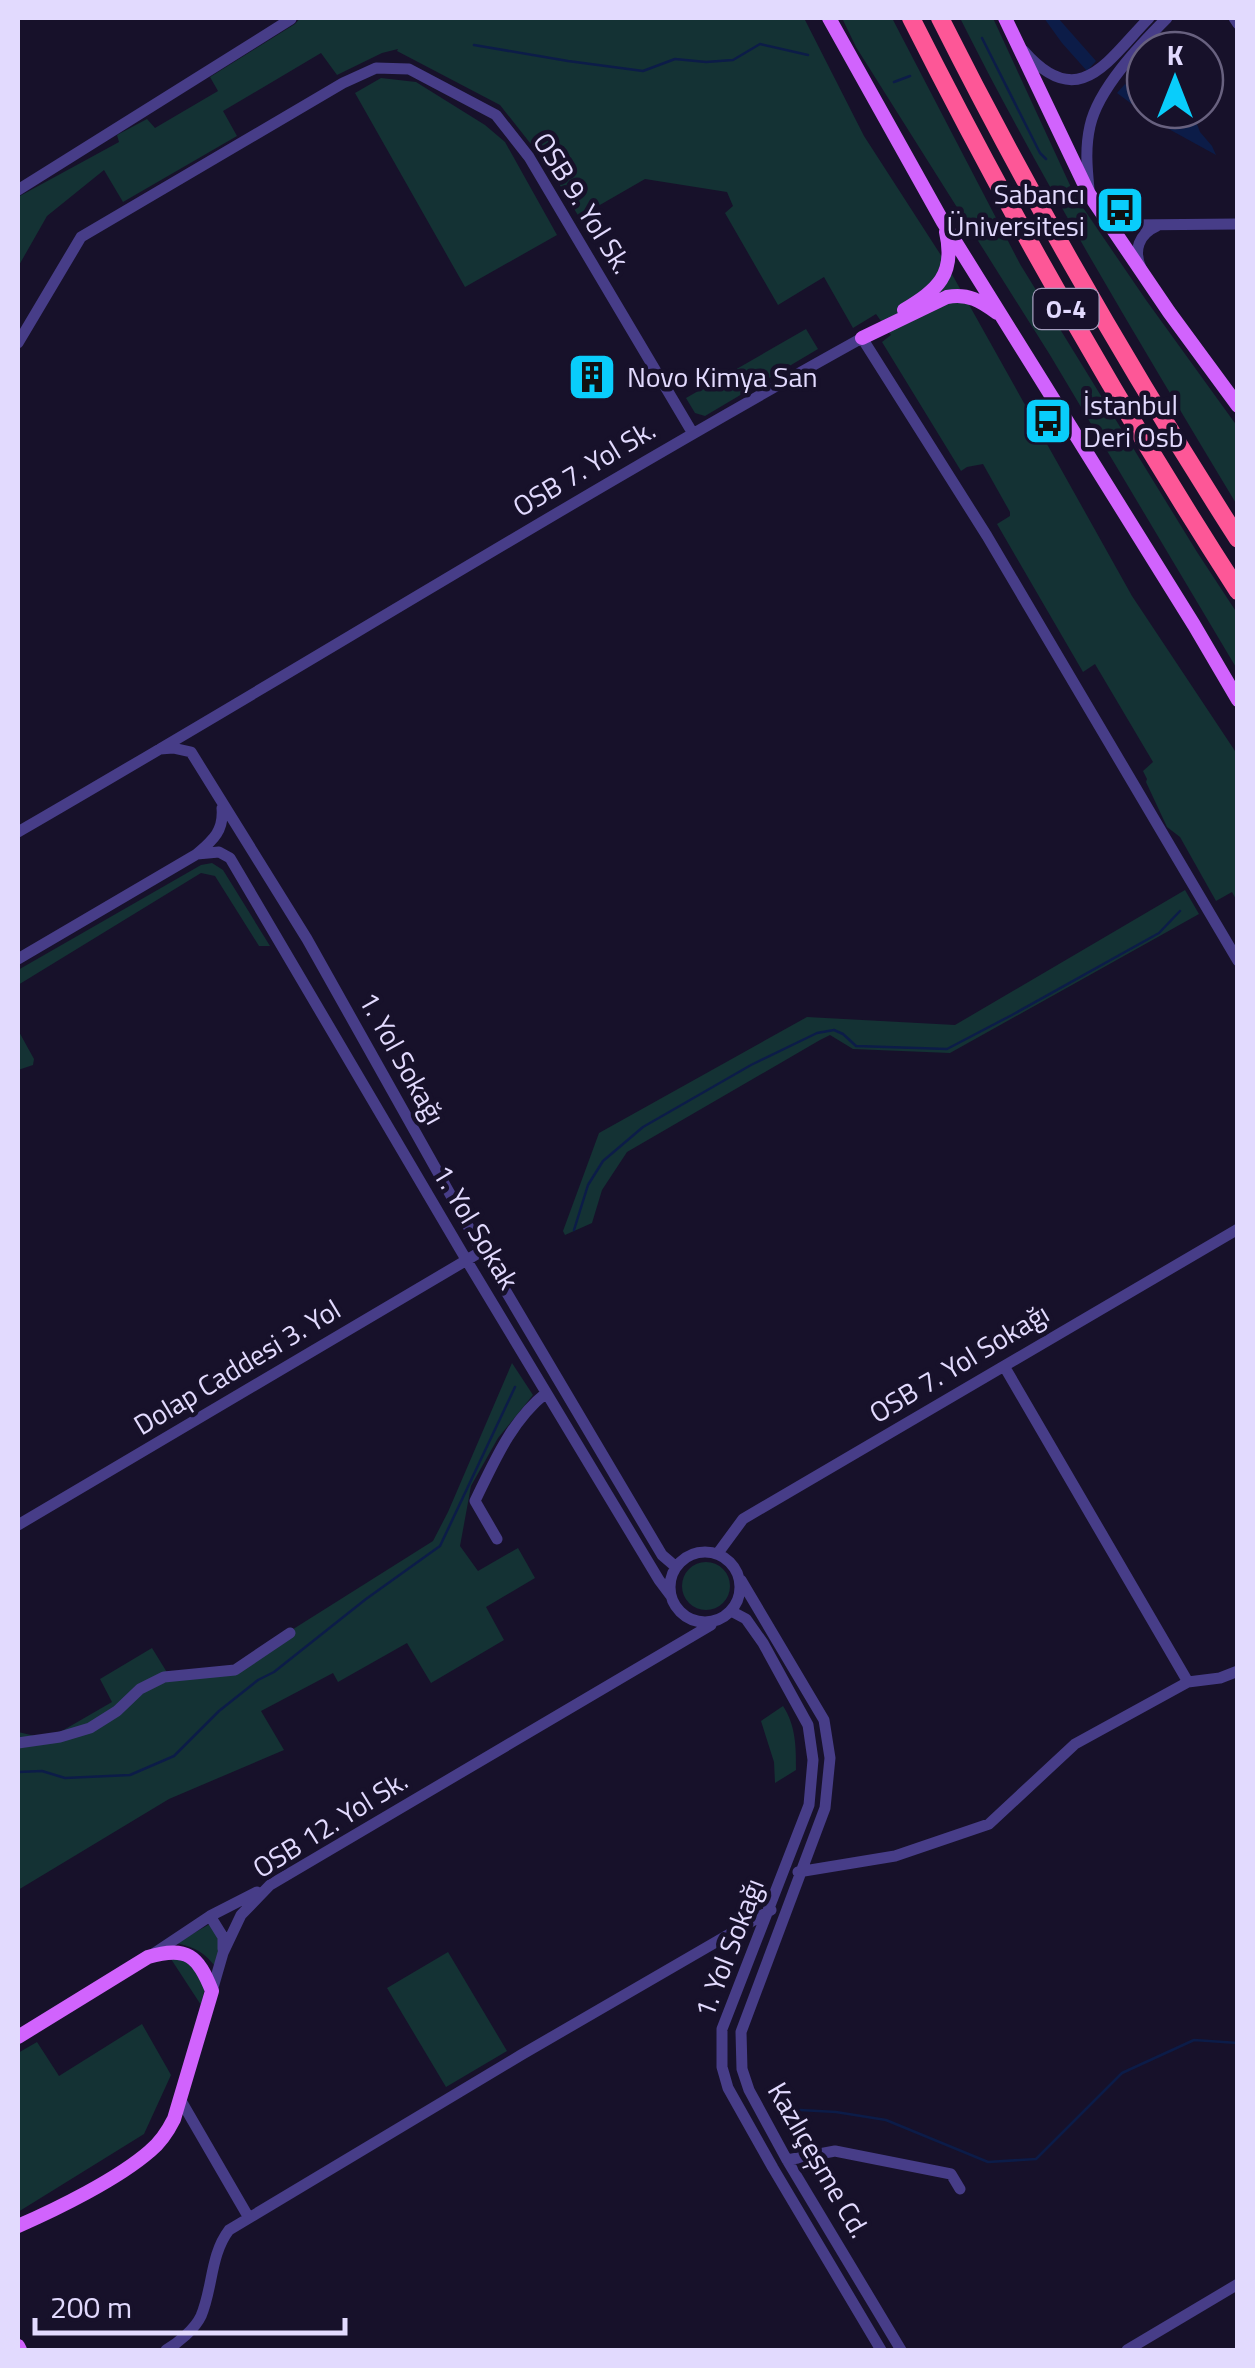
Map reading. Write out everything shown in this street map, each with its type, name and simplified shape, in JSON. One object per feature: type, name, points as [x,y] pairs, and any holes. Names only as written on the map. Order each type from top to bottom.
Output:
[{"type":"highway","name":"O-4","points":[[911,18],[972,139],[1080,335],[1238,590]]},
{"type":"highway","name":"O-4","points":[[940,18],[1060,246],[1238,540]]},
{"type":"main road","points":[[829,18],[943,222],[1238,700]]},
{"type":"main road","points":[[1006,20],[1089,194],[1238,406]]},
{"type":"main road","points":[[862,338],[924,298],[940,282],[949,260],[943,222]]},
{"type":"main road","points":[[862,338],[956,296],[976,299],[1008,323]]},
{"type":"main road","points":[[18,2037],[148,1957],[170,1950],[189,1954],[204,1972],[212,1991]]},
{"type":"main road","name":"OSB 12. Yol Sk.","points":[[18,2229],[116,2174],[166,2134],[174,2119],[212,1991]]},
{"type":"street","points":[[1006,20],[1024,51],[1043,70],[1057,78],[1076,80],[1098,70],[1149,18]]},
{"type":"street","points":[[1089,194],[1086,157],[1090,124],[1097,106],[1167,18]]},
{"type":"street","points":[[18,190],[291,20]]},
{"type":"street","name":"OSB 9. Yol Sk.","points":[[18,342],[81,237],[343,83],[376,68],[409,69],[496,115],[529,157],[692,432]]},
{"type":"street","points":[[1104,216],[1128,225],[1238,224]]},
{"type":"street","points":[[1144,275],[1137,249],[1149,229],[1161,224]]},
{"type":"street","points":[[862,338],[987,536],[1238,960]]},
{"type":"street","name":"OSB 7. Yol Sk.","points":[[18,832],[692,432],[862,338]]},
{"type":"street","points":[[160,750],[191,752],[197,726]]},
{"type":"street","name":"1. Yol Sokağı","points":[[191,752],[306,939],[482,1252],[662,1555],[676,1567]]},
{"type":"street","points":[[18,959],[197,854],[218,836],[222,804]]},
{"type":"street","name":"1. Yol Sokak","points":[[197,854],[219,852],[230,858],[466,1261],[671,1596]]},
{"type":"street","points":[[18,948],[32,951]]},
{"type":"street","name":"OSB 7. Yol Sokağı","points":[[718,1553],[742,1519],[1238,1228]]},
{"type":"street","name":"Dolap Caddesi 3. Yol","points":[[18,1526],[482,1252]]},
{"type":"street","points":[[1004,1366],[1188,1682]]},
{"type":"street","points":[[496,1539],[475,1502],[503,1442],[546,1393]]},
{"type":"street","points":[[740,1580],[738,1602],[731,1612],[712,1622],[688,1618],[671,1596],[676,1567],[684,1558],[706,1551],[728,1560],[736,1568],[824,1720],[830,1758],[825,1808],[802,1872]]},
{"type":"street","name":"1. Yol Sokağı","points":[[731,1612],[746,1619],[808,1726],[813,1760],[809,1805],[722,2028],[722,2068],[728,2088],[773,2168],[881,2350]]},
{"type":"street","points":[[677,1645],[688,1618]]},
{"type":"street","name":"OSB 12. Yol Sk.","points":[[212,1991],[223,1953],[247,1907],[270,1885],[712,1622]]},
{"type":"street","points":[[18,1743],[90,1728],[117,1711],[140,1689],[164,1678],[240,1668],[290,1633]]},
{"type":"street","points":[[784,1873],[896,1856],[989,1824],[1075,1744],[1188,1682],[1238,1671]]},
{"type":"street","name":"Kazlıçeşme Cd.","points":[[802,1872],[741,2032],[742,2069],[749,2090],[788,2160],[901,2350]]},
{"type":"street","points":[[148,1957],[210,1916],[270,1885]]},
{"type":"street","points":[[166,2350],[200,2319],[220,2242],[229,2230],[769,1910],[789,1906]]},
{"type":"street","points":[[210,1916],[223,1937],[223,1953]]},
{"type":"street","points":[[180,2099],[249,2218]]},
{"type":"street","points":[[788,2160],[835,2151],[950,2174],[960,2188]]},
{"type":"street","points":[[1127,2350],[1238,2284]]},
{"type":"green space","points":[[300,18],[804,18],[864,136],[944,260],[1132,596],[1237,754],[1237,901],[1232,892],[1216,901],[1180,837],[1167,827],[1143,771],[1153,762],[1095,664],[1083,672],[997,524],[1010,512],[983,464],[961,471],[882,342],[891,335],[876,314],[853,328],[824,277],[778,305],[725,213],[733,206],[727,192],[645,179],[579,217],[549,167],[500,105],[398,49],[337,75],[321,53],[223,111],[237,136],[123,202],[104,170],[47,216],[18,267],[18,197],[119,142],[117,135],[147,119],[155,128],[218,91],[210,77]]},
{"type":"green space","points":[[842,18],[892,18],[1020,264],[1237,613],[1237,669],[1050,355],[856,47]]},
{"type":"green space","points":[[960,18],[993,18],[1075,196],[1237,426],[1237,505],[1059,203]]},
{"type":"green space","points":[[381,78],[416,82],[505,142],[557,235],[465,287],[355,93]]},
{"type":"green space","points":[[806,329],[818,349],[705,416],[695,413],[686,398]]},
{"type":"green space","points":[[212,863],[223,870],[270,946],[259,946],[215,876],[201,873],[18,985],[18,970],[201,865]]},
{"type":"green space","points":[[1185,890],[1199,914],[950,1053],[853,1049],[830,1035],[820,1040],[627,1152],[602,1190],[592,1223],[565,1235],[563,1231],[599,1133],[807,1017],[955,1025]]},
{"type":"green space","points":[[18,1030],[34,1059],[33,1065],[18,1070]]},
{"type":"green space","points":[[512,1363],[533,1395],[498,1438],[471,1486],[460,1546],[478,1571],[518,1548],[535,1578],[486,1607],[504,1640],[431,1683],[407,1643],[338,1682],[333,1673],[261,1711],[284,1750],[169,1799],[18,1890],[18,1732],[48,1739],[112,1702],[100,1679],[152,1648],[168,1674],[228,1670],[433,1541]]},
{"type":"green space","points":[[706,1562],[723,1569],[730,1586],[723,1603],[706,1610],[689,1603],[682,1586],[689,1569]]},
{"type":"green space","points":[[783,1706],[793,1729],[796,1770],[775,1783],[774,1762],[761,1721]]},
{"type":"green space","points":[[210,1924],[219,1935],[214,1965],[197,1950],[176,1943]]},
{"type":"green space","points":[[448,1952],[507,2051],[446,2087],[387,1988]]},
{"type":"green space","points":[[171,1959],[193,1963],[205,1987],[201,2005]]},
{"type":"green space","points":[[142,2024],[171,2075],[144,2134],[18,2212],[18,2053],[37,2042],[59,2076]]},
{"type":"water","points":[[1044,18],[1058,18],[1096,61],[1087,71],[1062,43]]},
{"type":"water","points":[[1171,130],[1199,130],[1216,155]]},
{"type":"waterway","points":[[982,38],[1046,159]]},
{"type":"waterway","points":[[474,45],[643,71],[675,59],[733,60],[760,44],[808,55]]},
{"type":"waterway","points":[[894,82],[910,76]]},
{"type":"waterway","points":[[574,1230],[588,1185],[603,1161],[643,1127],[751,1065],[817,1033],[834,1030],[856,1046],[947,1049],[1159,933],[1180,911]]},
{"type":"waterway","points":[[18,1772],[42,1771],[65,1778],[130,1775],[174,1756],[219,1711],[258,1680],[274,1672],[440,1546],[515,1387]]},
{"type":"waterway","points":[[800,2110],[886,2120],[988,2162],[1036,2159],[1122,2073],[1194,2040],[1238,2043]]},
{"type":"place","name":"Sabancı Üniversitesi","points":[[1120,210]]},
{"type":"place","name":"Novo Kimya San","points":[[592,377]]},
{"type":"place","name":"İstanbul Deri Osb","points":[[1048,421]]}]
